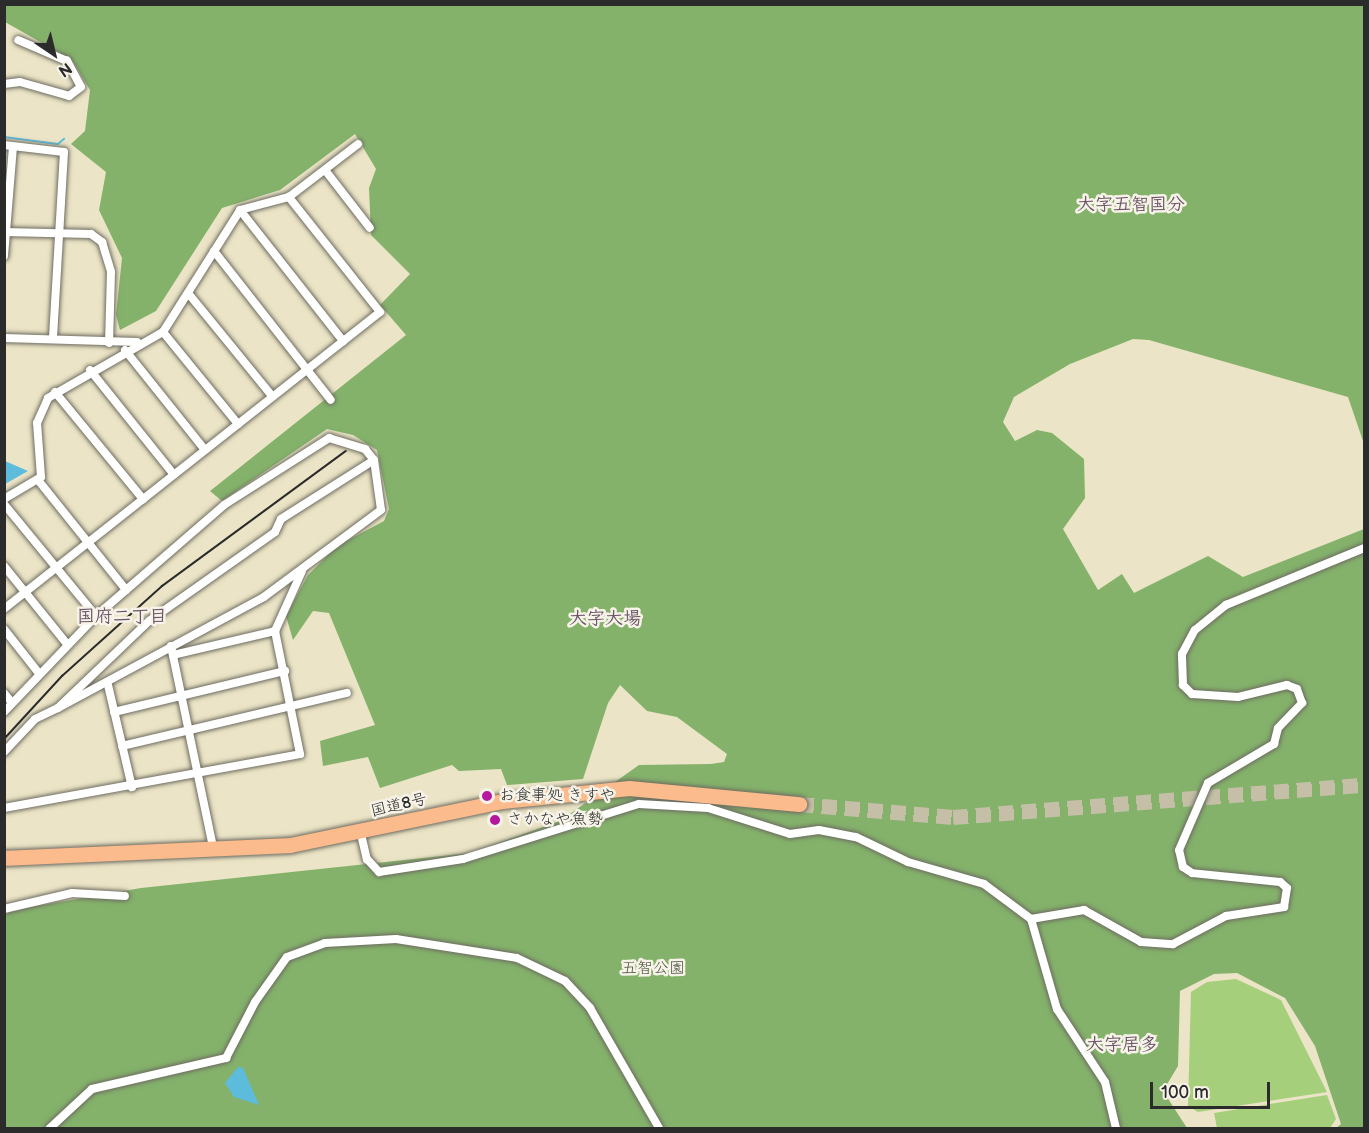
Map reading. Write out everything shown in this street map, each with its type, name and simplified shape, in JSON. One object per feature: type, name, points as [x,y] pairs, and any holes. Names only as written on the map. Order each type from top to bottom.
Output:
[{"type":"highway","name":"国道8号","points":[[4,858],[214,851],[361,834],[502,801],[618,789],[702,791],[799,804]]},
{"type":"street","points":[[4,84],[20,82],[69,96],[81,87],[66,61],[18,40]]},
{"type":"street","points":[[96,616],[4,501],[38,480],[42,474],[38,423],[43,405],[55,392],[90,370],[163,332],[240,210],[289,197],[358,144]]},
{"type":"street","points":[[4,256],[9,146],[64,152],[55,232],[53,338]]},
{"type":"street","points":[[325,170],[370,228]]},
{"type":"street","points":[[4,609],[380,312],[289,197]]},
{"type":"street","points":[[240,210],[343,341]]},
{"type":"street","points":[[5,232],[91,234],[106,248],[109,344]]},
{"type":"street","points":[[214,251],[331,400]]},
{"type":"street","points":[[188,293],[272,396]]},
{"type":"street","points":[[163,332],[238,424]]},
{"type":"street","points":[[4,338],[53,338],[109,344],[140,342]]},
{"type":"street","points":[[125,350],[205,450]]},
{"type":"street","points":[[90,370],[174,475]]},
{"type":"street","points":[[55,392],[143,499]]},
{"type":"street","points":[[4,712],[38,672],[96,616],[224,505],[329,438],[354,443],[374,460],[381,510],[302,571],[264,597],[172,650],[36,719],[4,752]]},
{"type":"street","points":[[58,708],[149,621],[275,532],[281,519],[374,460]]},
{"type":"street","points":[[38,480],[126,590]]},
{"type":"street","points":[[1031,919],[1084,910],[1158,946],[1226,916],[1284,907],[1287,888],[1280,882],[1192,873],[1183,867],[1179,850],[1208,783],[1274,744],[1278,728],[1300,709],[1302,697],[1287,685],[1238,697],[1192,694],[1183,686],[1182,654],[1195,630],[1226,605],[1365,548]]},
{"type":"street","points":[[4,566],[68,644]]},
{"type":"street","points":[[4,808],[132,787],[198,772],[300,754],[293,709],[275,631],[302,571]]},
{"type":"street","points":[[4,629],[38,672]]},
{"type":"street","points":[[172,650],[275,631]]},
{"type":"street","points":[[172,650],[214,851]]},
{"type":"street","points":[[114,712],[180,694],[285,671]]},
{"type":"street","points":[[108,686],[132,787]]},
{"type":"street","points":[[4,693],[12,703]]},
{"type":"street","points":[[122,746],[293,709],[347,693]]},
{"type":"street","points":[[361,834],[373,869],[386,871],[463,859],[618,808],[708,808],[790,834],[819,830],[856,837],[908,862],[984,884],[1031,919],[1057,1010],[1105,1082],[1116,1128]]},
{"type":"street","points":[[4,909],[72,893],[125,896]]},
{"type":"street","points":[[51,1128],[92,1089],[226,1058],[255,1002],[287,957],[325,943],[396,939],[517,958],[559,977],[590,1008],[659,1128]]},
{"type":"green space","name":"五智公園","points":[[5,4],[1364,5],[1364,444],[1348,397],[1149,340],[1133,339],[1070,364],[1014,397],[1003,422],[1015,441],[1037,430],[1052,433],[1084,459],[1085,498],[1063,529],[1098,590],[1122,574],[1134,593],[1208,556],[1243,577],[1364,529],[1364,1128],[1336,1128],[1341,1124],[1315,1046],[1285,998],[1237,973],[1214,974],[1180,991],[1178,1066],[1163,1091],[1187,1128],[5,1128],[4,915],[13,910],[141,888],[470,853],[560,821],[639,765],[711,764],[724,762],[727,754],[677,717],[647,711],[620,685],[608,703],[583,779],[507,785],[501,769],[459,771],[452,765],[380,788],[368,757],[323,766],[320,741],[375,725],[329,613],[313,611],[293,640],[286,616],[308,575],[337,546],[384,521],[389,509],[377,450],[353,435],[327,429],[222,501],[210,491],[406,335],[380,305],[410,274],[371,235],[369,188],[376,169],[355,134],[280,190],[222,208],[156,311],[120,330],[116,315],[122,258],[99,210],[106,172],[71,144],[85,131],[90,90],[72,60],[5,22]]},
{"type":"green space","points":[[1236,979],[1281,1000],[1327,1092],[1198,1112],[1188,1106],[1191,992],[1207,982]]},
{"type":"green space","points":[[1327,1095],[1336,1119],[1330,1128],[1217,1128],[1214,1113]]},
{"type":"water","points":[[5,461],[28,471],[5,484]]},
{"type":"water","points":[[238,1067],[243,1068],[259,1105],[234,1097],[225,1083]]},
{"type":"waterway","points":[[4,137],[58,144],[64,139]]},
{"type":"tunnel","points":[[799,804],[953,817],[1364,785]]},
{"type":"railway","points":[[4,739],[62,676],[162,586],[346,451]]},
{"type":"place","name":"お食事処 きすや","points":[[487,796]]},
{"type":"place","name":"さかなや魚勢","points":[[495,820]]},
{"type":"district","name":"大字五智国分","points":[[1131,205]]},
{"type":"district","name":"国府二丁目","points":[[122,617]]},
{"type":"district","name":"大字大場","points":[[605,619]]},
{"type":"district","name":"大字居多","points":[[1122,1045]]}]
